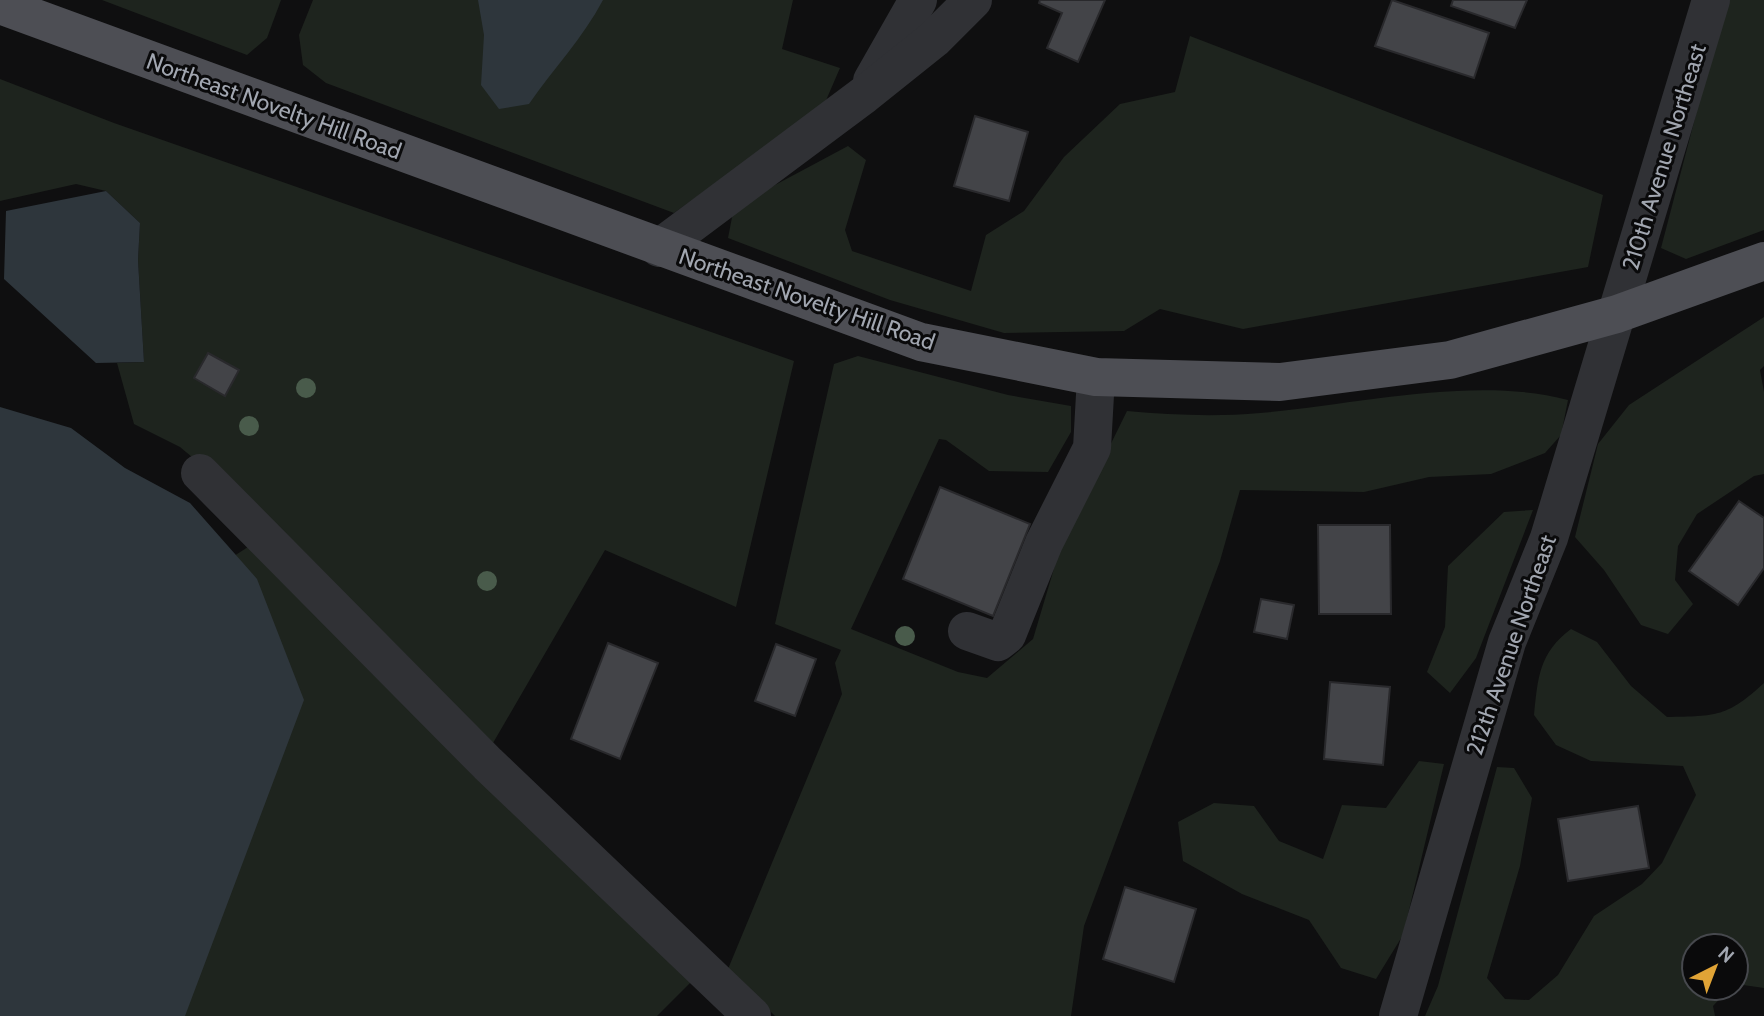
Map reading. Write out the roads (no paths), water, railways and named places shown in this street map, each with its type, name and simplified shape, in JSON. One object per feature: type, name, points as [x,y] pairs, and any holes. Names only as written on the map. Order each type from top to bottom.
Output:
[{"type":"main road","name":"Northeast Novelty Hill Road","points":[[8,5],[659,248],[921,342],[1096,377],[1280,382],[1450,360],[1616,314],[1764,261]]},
{"type":"street","points":[[864,95],[918,0]]},
{"type":"street","points":[[659,248],[864,95],[934,39],[973,0]]},
{"type":"street","name":"210th Avenue Northeast","points":[[1616,314],[1702,3]]},
{"type":"street","name":"212th Avenue Northeast","points":[[1398,1016],[1507,642],[1549,538],[1616,314]]},
{"type":"street","points":[[967,631],[998,642],[1007,635],[1044,543],[1092,447],[1096,377]]},
{"type":"street","points":[[200,473],[488,764],[752,1016]]}]
